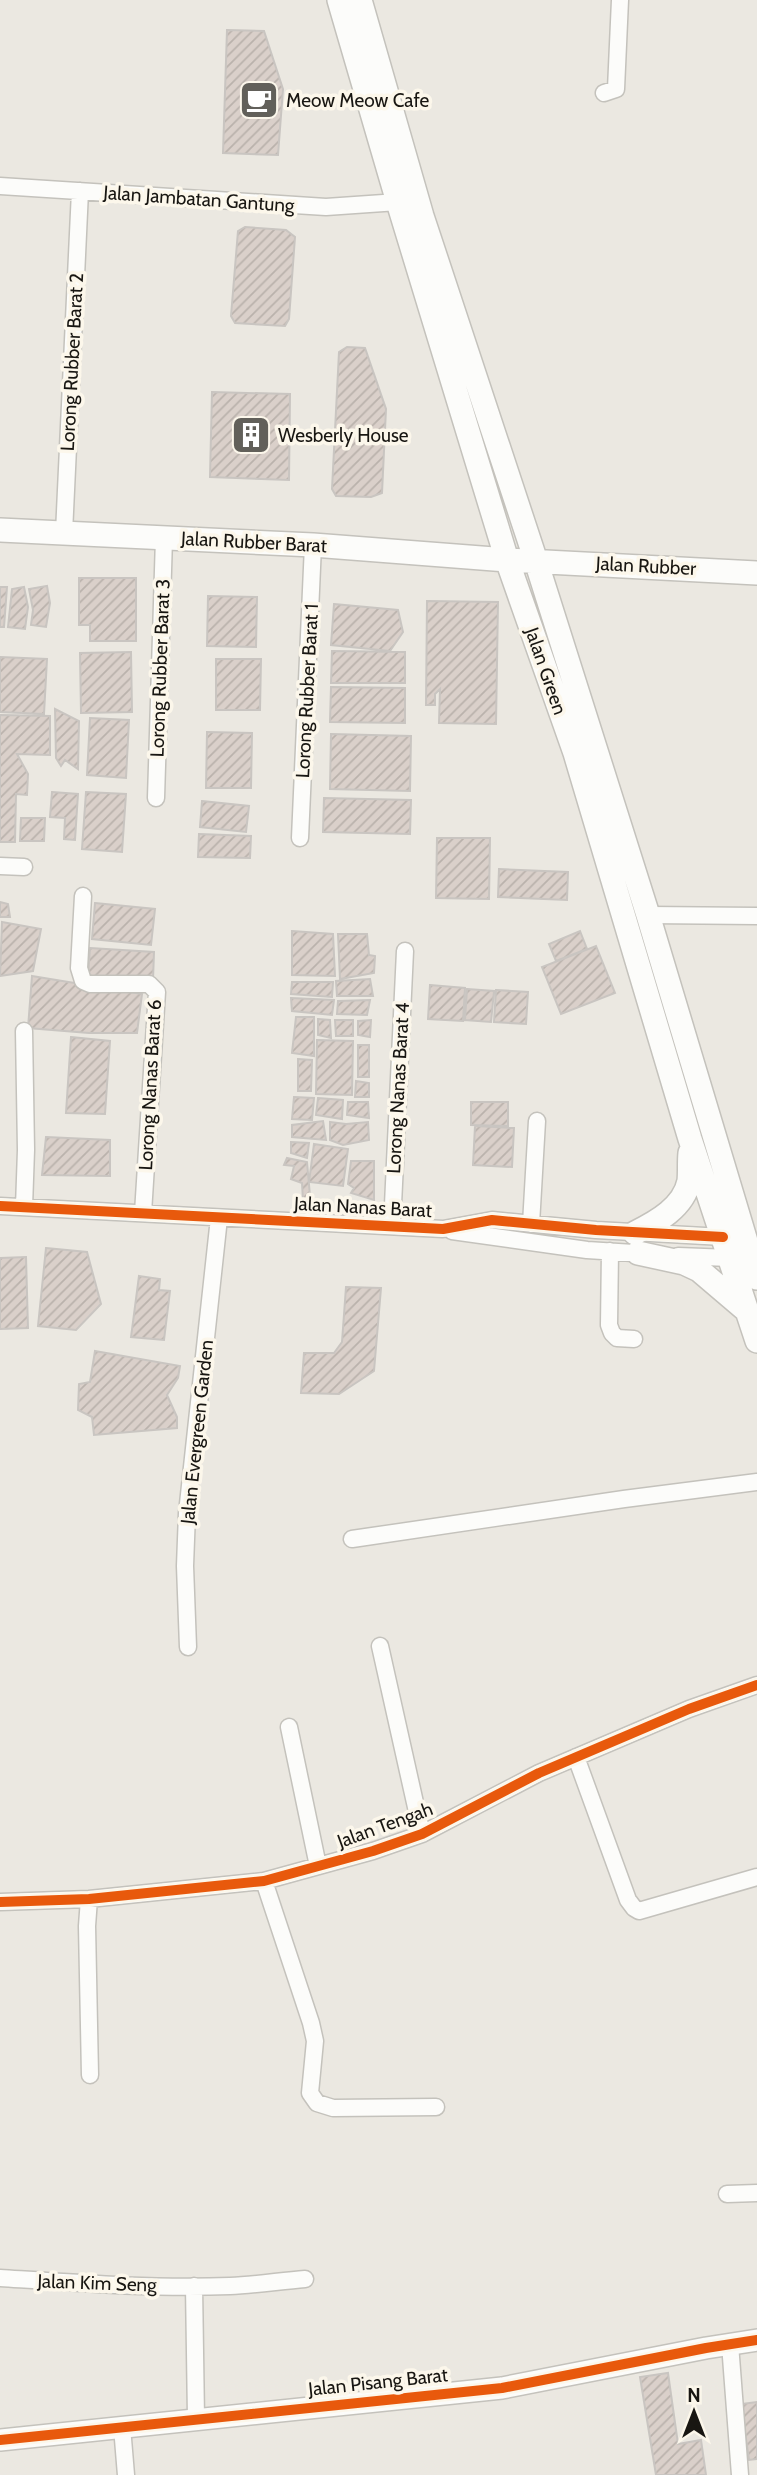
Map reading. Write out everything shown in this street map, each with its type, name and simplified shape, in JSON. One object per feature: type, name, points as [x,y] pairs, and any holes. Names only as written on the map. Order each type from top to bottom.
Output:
[{"type":"main road","name":"Jalan Green","points":[[339,0],[507,560],[575,754],[690,1139],[746,1252]]},
{"type":"main road","name":"Jalan Green","points":[[360,0],[422,216],[536,561],[648,915],[746,1252],[748,1312],[757,1341]]},
{"type":"main road","name":"Jalan Rubber Barat","points":[[0,530],[313,545],[536,561]]},
{"type":"main road","name":"Jalan Rubber","points":[[536,561],[757,573]]},
{"type":"main road","points":[[690,1139],[689,1182],[678,1203],[636,1243],[699,1270],[748,1312]]},
{"type":"street","points":[[604,93],[617,89],[620,0]]},
{"type":"street","name":"Jalan Jambatan Gantung","points":[[0,186],[327,207],[398,202]]},
{"type":"street","name":"Lorong Rubber Barat 2","points":[[64,533],[80,191]]},
{"type":"street","name":"Lorong Rubber Barat 3","points":[[156,798],[164,538]]},
{"type":"street","name":"Lorong Rubber Barat 1","points":[[300,838],[313,545]]},
{"type":"street","points":[[0,866],[24,867]]},
{"type":"street","name":"Lorong Nanas Barat 6","points":[[83,896],[79,968],[83,981],[90,985],[149,985],[157,992],[143,1213]]},
{"type":"street","points":[[648,915],[757,916]]},
{"type":"street","name":"Lorong Nanas Barat 4","points":[[392,1226],[405,951]]},
{"type":"street","points":[[23,1031],[26,1125],[24,1207]]},
{"type":"street","points":[[531,1224],[537,1121]]},
{"type":"street","name":"Jalan Nanas Barat","points":[[0,1206],[443,1229],[492,1220],[531,1224],[636,1243]]},
{"type":"street","name":"Jalan Evergreen Garden","points":[[188,1647],[185,1566],[187,1513],[219,1217]]},
{"type":"street","points":[[443,1229],[494,1238],[610,1251],[636,1243],[746,1252]]},
{"type":"street","points":[[610,1251],[609,1325],[617,1338],[634,1339]]},
{"type":"street","points":[[352,1539],[757,1482]]},
{"type":"street","points":[[380,1646],[422,1835]]},
{"type":"street","name":"Jalan Tengah","points":[[0,1902],[89,1899],[264,1881],[373,1851],[422,1835],[538,1773],[689,1709],[757,1685]]},
{"type":"street","points":[[289,1727],[318,1866]]},
{"type":"street","points":[[576,1757],[628,1900],[634,1908],[639,1910],[757,1877]]},
{"type":"street","points":[[264,1881],[311,2023],[314,2041],[310,2092],[317,2103],[333,2108],[436,2107]]},
{"type":"street","points":[[89,1899],[86,1926],[90,2075]]},
{"type":"street","points":[[727,2194],[757,2193]]},
{"type":"street","name":"Jalan Kim Seng","points":[[0,2278],[68,2283],[194,2286],[230,2286],[305,2279]]},
{"type":"street","points":[[194,2286],[197,2418]]},
{"type":"street","name":"Jalan Pisang Barat","points":[[0,2440],[502,2388],[757,2340]]},
{"type":"street","points":[[730,2344],[740,2475]]},
{"type":"street","points":[[122,2427],[126,2475]]},
{"type":"building","points":[[227,30],[264,31],[283,89],[278,155],[223,153]]},
{"type":"building","points":[[245,227],[286,230],[295,237],[289,319],[285,326],[235,323],[231,316],[238,231]]},
{"type":"building","points":[[347,347],[365,348],[386,409],[382,493],[371,497],[336,496],[332,489],[339,352]]},
{"type":"building","name":"Wesberly House","points":[[212,392],[290,394],[289,480],[210,477]]},
{"type":"building","points":[[79,578],[136,578],[136,641],[90,641],[90,625],[79,625]]},
{"type":"building","points":[[47,586],[50,603],[46,627],[31,625],[33,610],[29,589]]},
{"type":"building","points":[[0,587],[7,587],[4,627],[0,627]]},
{"type":"building","points":[[24,587],[28,607],[25,629],[8,627],[12,589]]},
{"type":"building","points":[[208,596],[257,597],[256,647],[207,646]]},
{"type":"building","points":[[427,601],[498,602],[496,724],[439,723],[440,689],[435,694],[435,705],[426,705]]},
{"type":"building","points":[[334,604],[398,610],[403,632],[390,651],[331,645]]},
{"type":"building","points":[[332,651],[405,652],[405,683],[331,683]]},
{"type":"building","points":[[131,652],[132,712],[81,713],[80,653]]},
{"type":"building","points":[[0,657],[47,659],[44,714],[0,712]]},
{"type":"building","points":[[216,659],[261,659],[260,710],[216,710]]},
{"type":"building","points":[[331,687],[405,688],[405,723],[330,722]]},
{"type":"building","points":[[55,709],[79,721],[78,769],[65,760],[61,766],[56,758]]},
{"type":"building","points":[[0,715],[50,716],[50,755],[17,754],[28,774],[27,795],[16,794],[15,842],[0,842]]},
{"type":"building","points":[[90,718],[129,720],[126,778],[87,775]]},
{"type":"building","points":[[207,732],[252,733],[251,788],[206,788]]},
{"type":"building","points":[[331,734],[411,736],[410,791],[330,789]]},
{"type":"building","points":[[52,792],[78,794],[75,840],[64,839],[65,818],[50,817]]},
{"type":"building","points":[[86,792],[126,794],[122,852],[82,849]]},
{"type":"building","points":[[324,798],[411,800],[410,834],[323,832]]},
{"type":"building","points":[[202,801],[249,806],[246,832],[200,827]]},
{"type":"building","points":[[21,818],[45,818],[44,841],[20,841]]},
{"type":"building","points":[[199,834],[251,836],[250,858],[198,857]]},
{"type":"building","points":[[437,838],[490,838],[489,899],[436,898]]},
{"type":"building","points":[[499,869],[568,872],[567,900],[498,897]]},
{"type":"building","points":[[0,902],[8,904],[10,917],[0,917]]},
{"type":"building","points":[[95,903],[155,909],[151,945],[92,939]]},
{"type":"building","points":[[2,922],[41,929],[33,971],[0,976]]},
{"type":"building","points":[[292,931],[333,934],[335,976],[292,975]]},
{"type":"building","points":[[580,931],[587,949],[556,961],[549,944]]},
{"type":"building","points":[[338,934],[367,934],[369,955],[375,956],[374,973],[340,979]]},
{"type":"building","points":[[596,946],[615,993],[561,1014],[542,967]]},
{"type":"building","points":[[90,948],[154,952],[153,980],[88,976]]},
{"type":"building","points":[[32,976],[142,994],[137,1033],[89,1033],[28,1028]]},
{"type":"building","points":[[370,979],[373,996],[337,996],[336,981]]},
{"type":"building","points":[[292,982],[333,982],[332,997],[291,994]]},
{"type":"building","points":[[430,985],[465,988],[463,1021],[428,1019]]},
{"type":"building","points":[[467,989],[494,991],[491,1022],[465,1020]]},
{"type":"building","points":[[496,990],[528,992],[526,1024],[494,1022]]},
{"type":"building","points":[[291,998],[334,1000],[332,1015],[292,1011]]},
{"type":"building","points":[[370,1000],[367,1015],[337,1014],[338,1001]]},
{"type":"building","points":[[296,1017],[314,1017],[314,1056],[292,1053]]},
{"type":"building","points":[[318,1019],[330,1020],[331,1038],[318,1035]]},
{"type":"building","points":[[335,1020],[353,1020],[353,1036],[336,1036]]},
{"type":"building","points":[[371,1020],[370,1037],[358,1035],[358,1021]]},
{"type":"building","points":[[71,1037],[110,1041],[105,1114],[66,1113]]},
{"type":"building","points":[[317,1040],[353,1041],[352,1095],[316,1094]]},
{"type":"building","points":[[358,1045],[369,1045],[369,1077],[358,1077]]},
{"type":"building","points":[[298,1059],[312,1060],[311,1091],[298,1091]]},
{"type":"building","points":[[356,1081],[369,1083],[369,1097],[355,1097]]},
{"type":"building","points":[[294,1097],[314,1098],[312,1120],[292,1119]]},
{"type":"building","points":[[318,1098],[343,1100],[342,1119],[316,1115]]},
{"type":"building","points":[[348,1102],[368,1102],[369,1118],[347,1115]]},
{"type":"building","points":[[471,1102],[508,1102],[508,1126],[471,1125]]},
{"type":"building","points":[[323,1121],[326,1140],[292,1137],[292,1125]]},
{"type":"building","points":[[330,1122],[368,1122],[369,1140],[343,1145],[330,1140]]},
{"type":"building","points":[[475,1126],[514,1128],[512,1167],[473,1165]]},
{"type":"building","points":[[46,1137],[110,1140],[110,1176],[42,1175]]},
{"type":"building","points":[[291,1142],[309,1143],[307,1158],[291,1153]]},
{"type":"building","points":[[314,1144],[348,1149],[343,1186],[309,1182]]},
{"type":"building","points":[[287,1158],[307,1162],[310,1196],[303,1201],[302,1183],[291,1179],[294,1166],[284,1165]]},
{"type":"building","points":[[351,1161],[374,1161],[374,1200],[351,1193],[354,1188],[348,1184]]},
{"type":"building","points":[[46,1248],[87,1252],[101,1304],[76,1330],[38,1326]]},
{"type":"building","points":[[26,1257],[28,1328],[0,1329],[0,1258]]},
{"type":"building","points":[[139,1276],[160,1279],[159,1290],[170,1291],[164,1340],[131,1337]]},
{"type":"building","points":[[346,1287],[381,1288],[374,1371],[339,1394],[301,1393],[304,1353],[334,1353],[342,1342]]},
{"type":"building","points":[[95,1351],[180,1366],[178,1378],[167,1395],[177,1417],[177,1428],[94,1435],[92,1417],[78,1410],[79,1384],[90,1382]]},
{"type":"building","points":[[668,2373],[678,2444],[701,2440],[706,2475],[656,2475],[640,2377]]},
{"type":"building","points":[[757,2402],[757,2459],[749,2460],[741,2404]]},
{"type":"cycle path","points":[[0,1206],[443,1229],[492,1220],[596,1230],[723,1237]]},
{"type":"cycle path","points":[[0,1902],[89,1899],[264,1881],[373,1851],[422,1834],[539,1773],[689,1709],[757,1685]]},
{"type":"cycle path","points":[[0,2440],[502,2388],[757,2340]]},
{"type":"place","name":"Meow Meow Cafe","points":[[259,100]]},
{"type":"place","name":"Wesberly House","points":[[251,435]]}]
